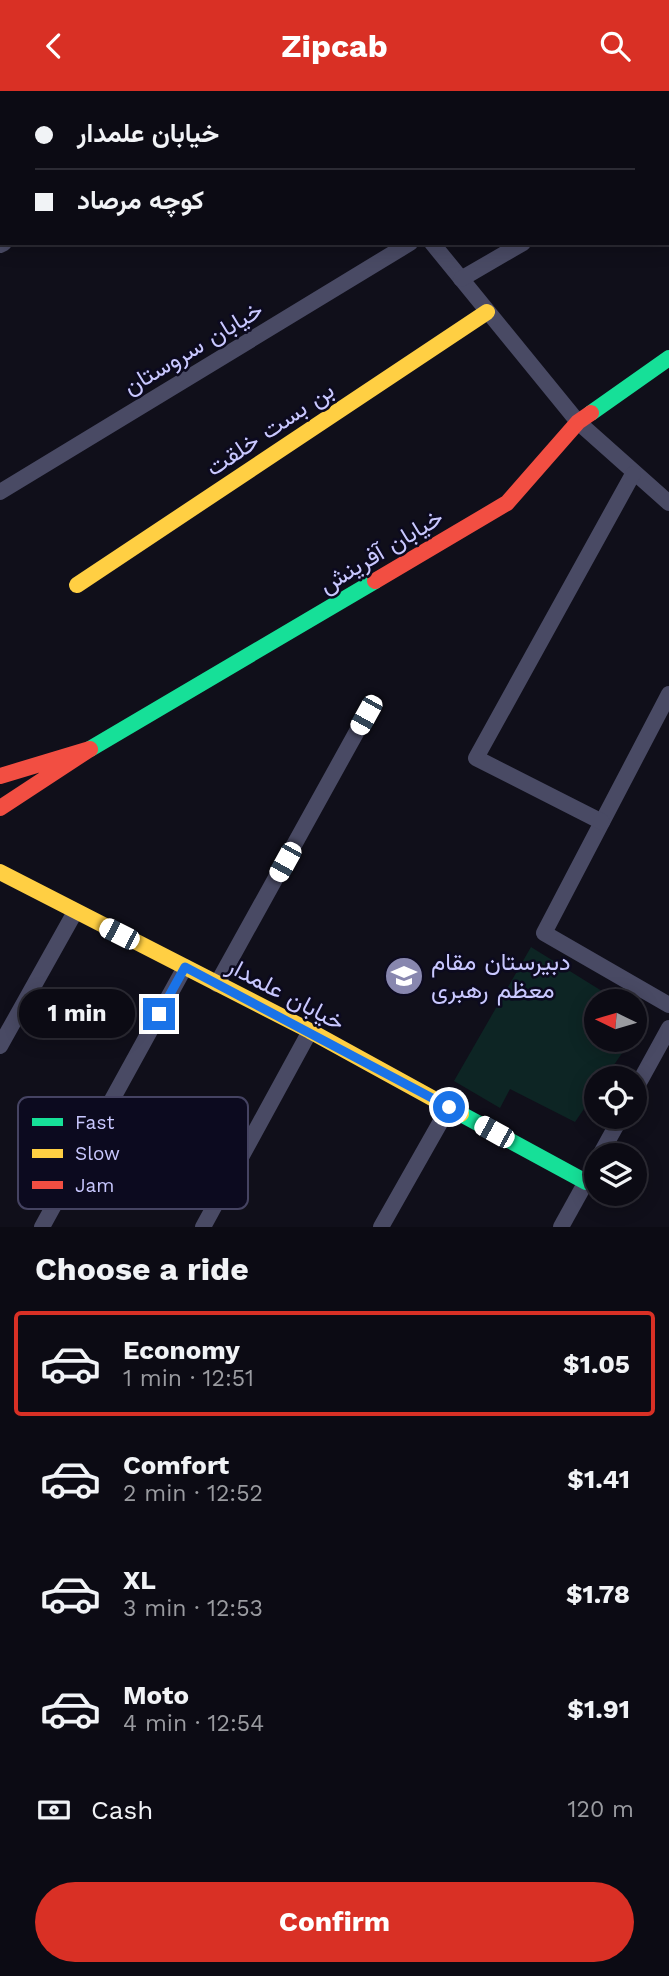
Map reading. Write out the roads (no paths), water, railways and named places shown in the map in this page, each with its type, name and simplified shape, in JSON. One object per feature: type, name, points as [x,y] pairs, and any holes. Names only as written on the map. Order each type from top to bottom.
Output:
[{"type":"street","name":"خیابان سروستان","points":[[0,492],[407,245]]},
{"type":"street","points":[[434,245],[578,422],[633,474],[669,503]]},
{"type":"street","points":[[461,279],[520,245]]},
{"type":"street","name":"بن بست خلقت","points":[[77,585],[487,312]]},
{"type":"street","name":"خیابان آفرینش","points":[[0,808],[90,749],[507,503],[578,422],[669,358]]},
{"type":"street","points":[[602,822],[476,758],[633,474]]},
{"type":"street","points":[[669,694],[544,933],[669,1005]]},
{"type":"street","points":[[217,984],[366,715]]},
{"type":"street","name":"خیابان آفرینش","points":[[0,776],[90,749]]},
{"type":"street","name":"خیابان علمدار","points":[[0,872],[310,1031],[584,1181]]},
{"type":"street","points":[[0,1046],[75,912]]},
{"type":"street","points":[[114,1097],[185,967]]},
{"type":"street","points":[[647,1068],[669,1028]]},
{"type":"street","points":[[248,1145],[310,1031]]},
{"type":"street","points":[[381,1227],[449,1107]]},
{"type":"street","points":[[561,1227],[584,1186]]},
{"type":"street","points":[[42,1227],[52,1209]]},
{"type":"street","points":[[203,1227],[213,1209]]},
{"type":"place","name":"دبیرستان مقام معظم رهبری","points":[[404,976]]}]
